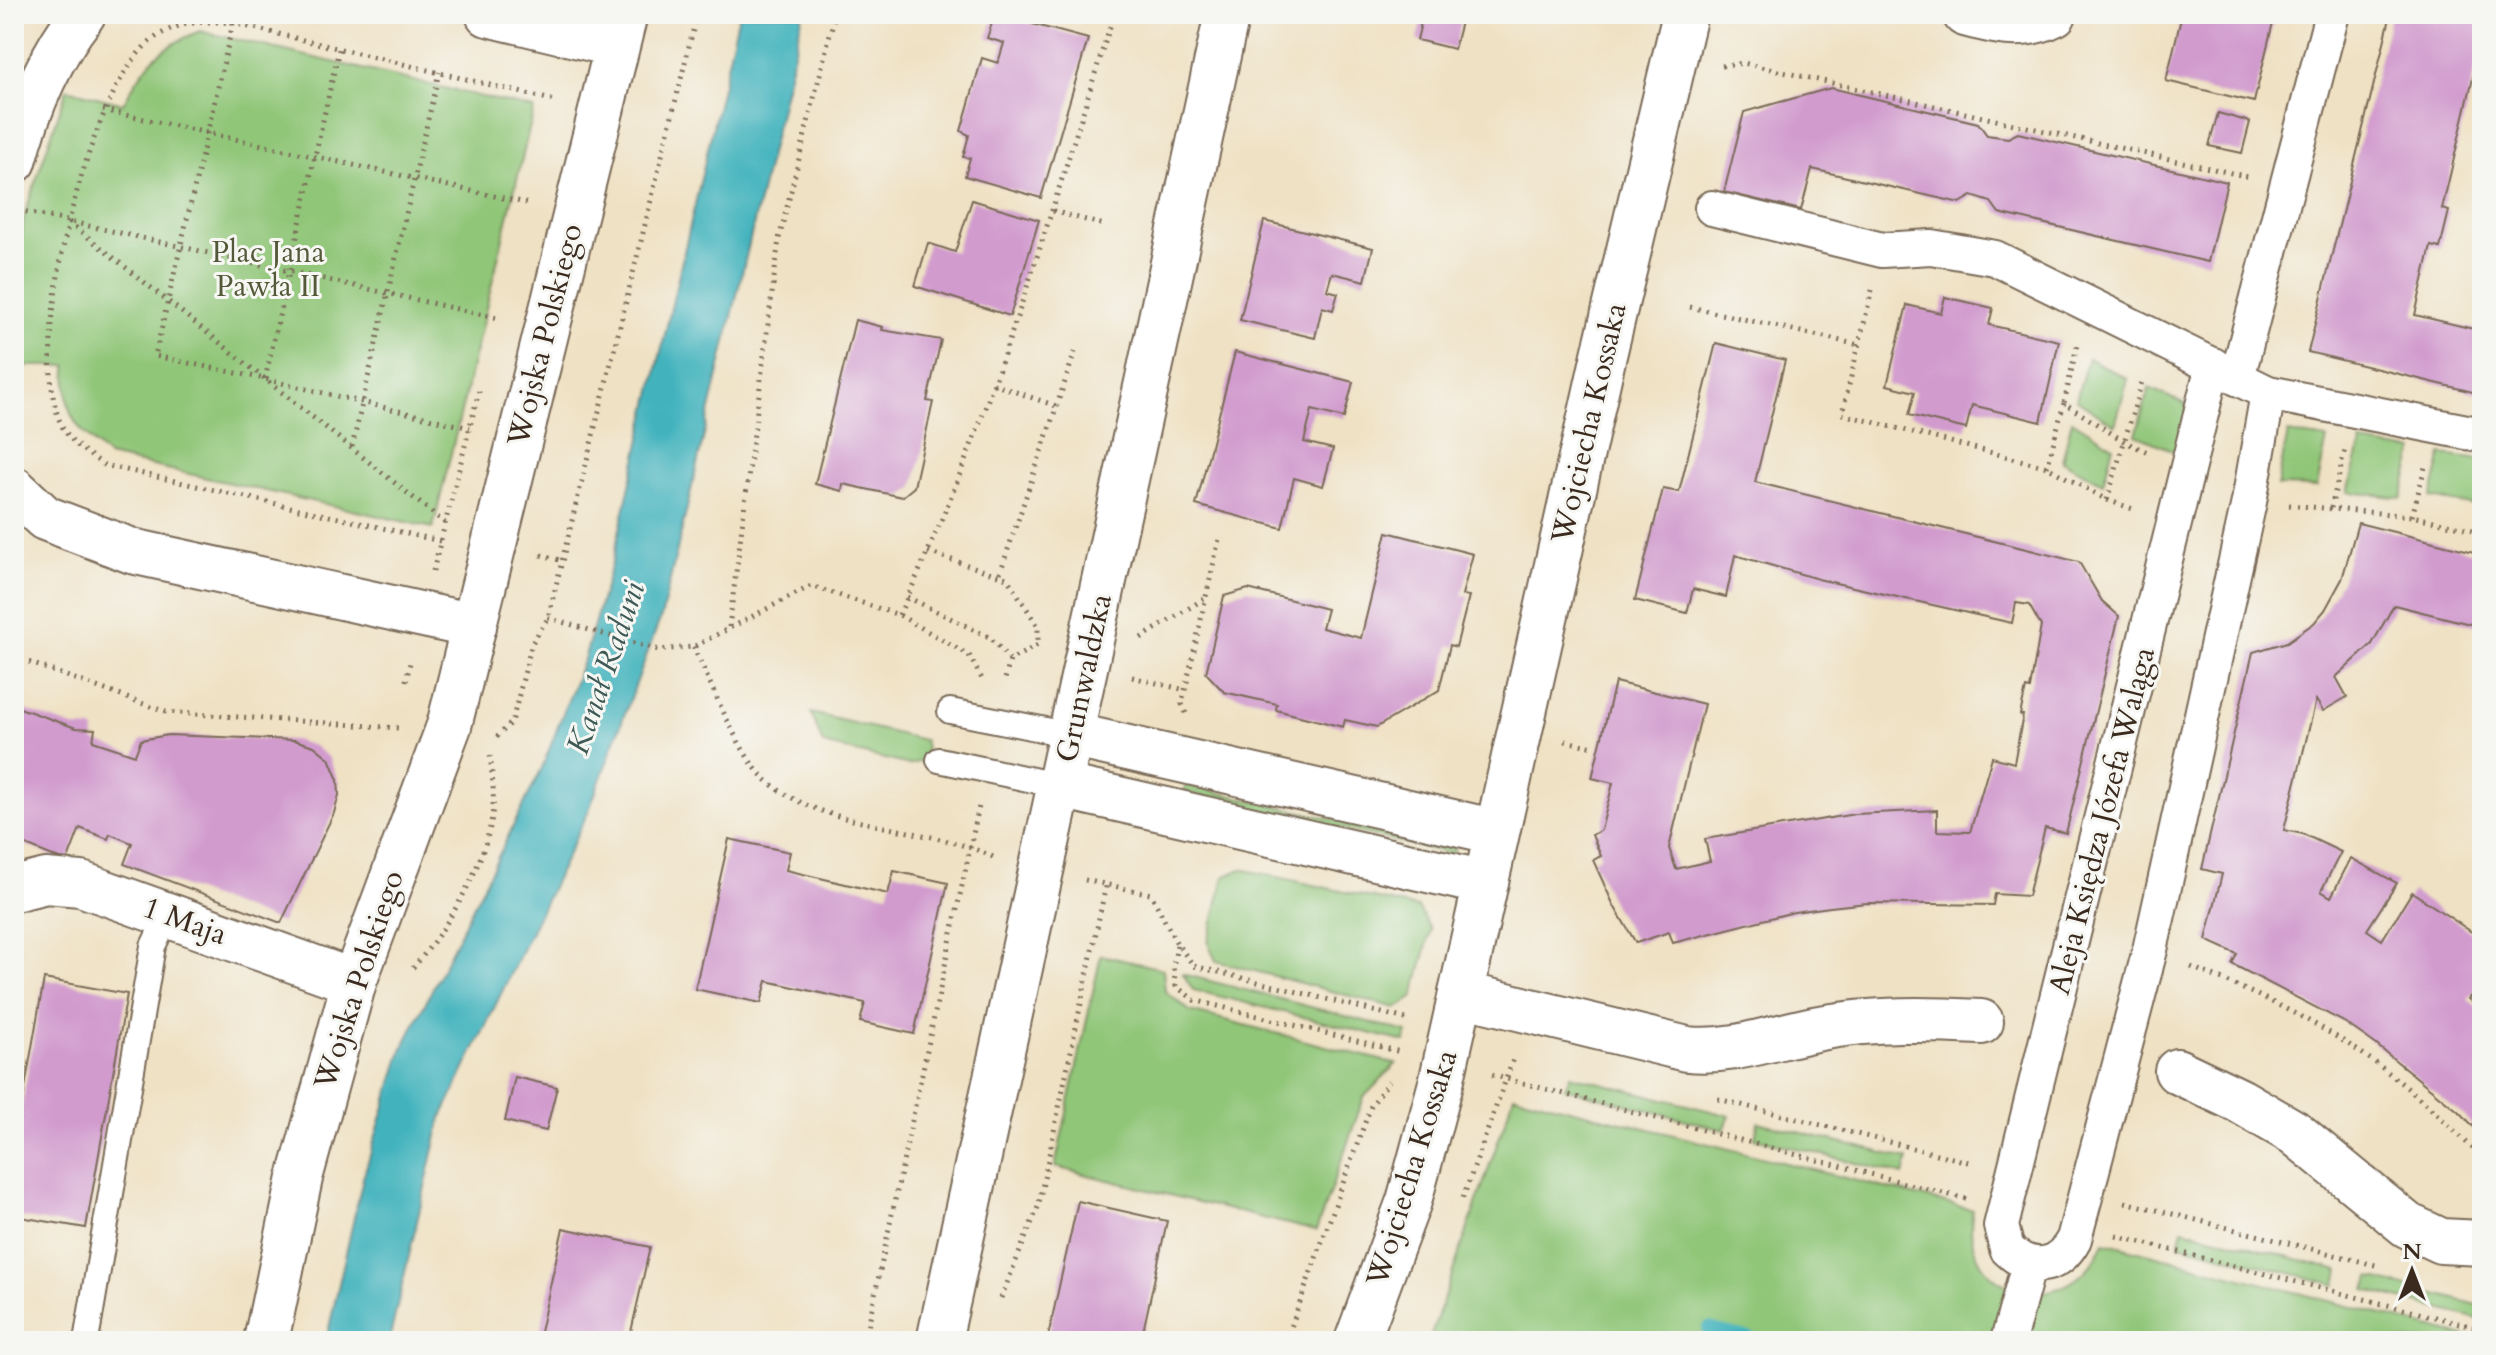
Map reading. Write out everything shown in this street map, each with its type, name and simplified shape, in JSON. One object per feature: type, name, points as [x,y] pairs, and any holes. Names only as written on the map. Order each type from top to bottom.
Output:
[{"type":"street","points":[[14,161],[38,88],[67,34],[83,14]]},
{"type":"street","name":"Wojska Polskiego","points":[[266,1341],[308,1147],[354,982],[449,726],[621,29],[488,14]]},
{"type":"street","name":"Grunwaldzka","points":[[939,1341],[1227,14]]},
{"type":"street","name":"Wojciecha Kossaka","points":[[1357,1341],[1409,1201],[1443,1036],[1485,883],[1685,14]]},
{"type":"street","points":[[1965,14],[2003,24],[2034,22],[2054,14]]},
{"type":"street","name":"Aleja Księdza Józefa Waląga","points":[[2029,1264],[2007,1249],[2001,1237],[2014,1174],[2187,468],[2225,372],[2332,14]]},
{"type":"street","points":[[1712,208],[1882,250],[1931,247],[1995,258],[2268,393],[2482,435]]},
{"type":"street","points":[[2008,1341],[2029,1264],[2054,1263],[2068,1251],[2085,1192],[2150,950],[2249,502],[2268,393]]},
{"type":"street","points":[[14,489],[45,518],[132,551],[474,626]]},
{"type":"street","points":[[1071,735],[1496,832]]},
{"type":"street","points":[[1061,786],[1485,883]]},
{"type":"street","name":"1 Maja","points":[[14,889],[46,881],[81,884],[354,982]]},
{"type":"street","points":[[1443,1036],[1711,1052],[1821,1028],[1884,1020],[1981,1022]]},
{"type":"street","points":[[2177,1071],[2240,1101],[2295,1133],[2407,1225],[2441,1241],[2482,1243]]},
{"type":"lane","points":[[950,711],[1071,735]]},
{"type":"lane","points":[[939,760],[1061,786]]},
{"type":"lane","points":[[86,1341],[153,946],[168,915]]},
{"type":"path","points":[[406,977],[443,932],[485,842],[494,795],[489,745],[512,722],[532,643],[548,618],[697,14]]},
{"type":"path","points":[[729,627],[779,239],[835,14]]},
{"type":"path","points":[[899,615],[928,552],[1017,325],[1114,14]]},
{"type":"path","points":[[440,541],[104,465],[76,446],[61,424],[53,391],[52,331],[68,221],[88,149],[120,78],[144,46],[172,28],[198,20],[233,23],[552,100]]},
{"type":"path","points":[[233,23],[155,356],[363,401],[470,428]]},
{"type":"path","points":[[265,379],[339,49]]},
{"type":"path","points":[[1722,66],[1743,63],[2254,179]]},
{"type":"path","points":[[352,447],[439,72]]},
{"type":"path","points":[[103,110],[526,203]]},
{"type":"path","points":[[14,209],[497,318]]},
{"type":"path","points":[[1053,211],[1104,225]]},
{"type":"path","points":[[68,221],[453,529]]},
{"type":"path","points":[[1882,250],[1842,414],[2047,467],[2107,500],[2174,524]]},
{"type":"path","points":[[2047,467],[2088,302]]},
{"type":"path","points":[[1690,307],[1859,345]]},
{"type":"path","points":[[2107,500],[2155,338]]},
{"type":"path","points":[[1000,573],[1075,352]]},
{"type":"path","points":[[993,384],[1056,406]]},
{"type":"path","points":[[2064,403],[2125,442],[2187,468]]},
{"type":"path","points":[[2331,508],[2354,411]]},
{"type":"path","points":[[2412,516],[2435,426]]},
{"type":"path","points":[[2249,502],[2412,516],[2482,532]]},
{"type":"path","points":[[1189,719],[1182,704],[1219,539]]},
{"type":"path","points":[[928,552],[1000,573],[1007,578],[1038,626],[1038,645],[1010,660],[1002,693]]},
{"type":"path","points":[[548,618],[659,650],[693,647],[811,586],[899,615],[969,655],[980,677],[991,685]]},
{"type":"path","points":[[907,597],[991,638],[1010,660]]},
{"type":"path","points":[[1140,638],[1205,598]]},
{"type":"path","points":[[693,647],[749,757],[763,776],[805,806],[970,845],[1004,862]]},
{"type":"path","points":[[14,657],[166,712],[400,728]]},
{"type":"path","points":[[1132,677],[1185,690]]},
{"type":"path","points":[[865,1341],[970,845]]},
{"type":"path","points":[[999,1303],[1038,1207],[1106,885]]},
{"type":"path","points":[[1151,894],[1177,944],[1194,966],[1443,1036],[1507,1079],[1516,1049],[1443,1036],[1194,1000],[1176,986],[1173,967],[1177,944]]},
{"type":"path","points":[[2150,950],[2247,989],[2334,1035],[2399,1081],[2482,1157]]},
{"type":"path","points":[[1286,1341],[1371,1106],[1443,1036]]},
{"type":"path","points":[[1708,1097],[2014,1174]]},
{"type":"path","points":[[2085,1192],[2383,1267]]},
{"type":"green space","name":"Plac Jana Pawła II","points":[[200,31],[534,109],[433,528],[108,456],[73,418],[67,397],[67,366],[14,366],[14,287],[25,213],[67,89],[123,104],[154,58],[173,44]]},
{"type":"green space","points":[[2088,358],[2128,379],[2115,425],[2076,399]]},
{"type":"green space","points":[[2149,388],[2188,405],[2176,452],[2136,435]]},
{"type":"green space","points":[[2072,420],[2113,446],[2103,483],[2062,461]]},
{"type":"green space","points":[[2288,433],[2327,439],[2317,487],[2277,486]]},
{"type":"green space","points":[[2361,443],[2414,451],[2402,498],[2348,492]]},
{"type":"green space","points":[[2442,455],[2482,460],[2482,507],[2431,498]]},
{"type":"green space","points":[[811,713],[924,740],[926,749],[923,760],[909,765],[823,744]]},
{"type":"green space","points":[[1186,785],[1455,848],[1452,854],[1184,792]]},
{"type":"green space","points":[[1241,869],[1418,908],[1431,930],[1413,998],[1396,1008],[1216,961],[1208,943],[1224,877]]},
{"type":"green space","points":[[1101,955],[1163,969],[1165,991],[1190,1011],[1396,1064],[1364,1097],[1316,1231],[1055,1167]]},
{"type":"green space","points":[[1183,974],[1407,1032],[1405,1042],[1193,990]]},
{"type":"green space","points":[[1570,1075],[1730,1116],[1724,1130],[1565,1088]]},
{"type":"green space","points":[[1514,1095],[1973,1210],[1972,1239],[1981,1263],[1997,1280],[2019,1290],[2042,1292],[2066,1285],[2088,1269],[2104,1242],[2482,1341],[1429,1341]]},
{"type":"green space","points":[[1758,1122],[1908,1159],[1904,1175],[1755,1138]]},
{"type":"green space","points":[[2183,1229],[2339,1270],[2336,1285],[2179,1244]]},
{"type":"green space","points":[[2370,1277],[2482,1306],[2482,1320],[2366,1290]]},
{"type":"water","name":"Kanał Raduni","points":[[739,14],[803,14],[662,614],[589,810],[441,1119],[389,1341],[326,1341],[363,1178],[402,1050],[542,768],[585,656],[613,559]]},
{"type":"building","points":[[995,14],[1088,39],[1041,198],[965,176],[970,158],[963,157],[969,135],[961,131],[982,58],[998,63],[1004,43],[987,38]]},
{"type":"building","points":[[1423,14],[1463,14],[1454,49],[1417,40]]},
{"type":"building","points":[[2182,14],[2275,14],[2254,102],[2166,81]]},
{"type":"building","points":[[2391,14],[2482,14],[2482,40],[2442,209],[2449,211],[2440,248],[2431,246],[2415,315],[2482,331],[2481,394],[2308,352]]},
{"type":"building","points":[[1831,88],[1978,123],[1987,135],[2008,138],[2018,133],[2227,182],[2208,262],[1999,213],[1991,202],[1972,196],[1960,203],[1812,169],[1801,210],[1724,192],[1744,112]]},
{"type":"building","points":[[2218,113],[2250,122],[2242,153],[2209,146]]},
{"type":"building","points":[[972,200],[1039,220],[1010,316],[915,286],[928,243],[955,252]]},
{"type":"building","points":[[1264,221],[1373,248],[1365,281],[1332,273],[1327,290],[1338,293],[1333,310],[1322,307],[1315,338],[1240,320]]},
{"type":"building","points":[[1945,297],[1993,308],[1989,325],[2059,341],[2041,422],[1972,405],[1966,429],[1909,415],[1915,392],[1887,385],[1907,305],[1941,313]]},
{"type":"building","points":[[855,320],[883,327],[882,330],[941,340],[927,401],[933,402],[914,487],[902,497],[843,484],[842,491],[815,484]]},
{"type":"building","points":[[1716,343],[1785,360],[1755,482],[2079,562],[2102,601],[2119,616],[2066,833],[2045,828],[2028,896],[1995,894],[1993,905],[1867,903],[1830,907],[1794,912],[1673,943],[1669,932],[1636,943],[1614,906],[1593,860],[1601,856],[1592,835],[1601,830],[1613,783],[1592,778],[1615,682],[1704,704],[1669,848],[1676,869],[1710,861],[1705,839],[1855,814],[1937,810],[1937,831],[1970,832],[1992,757],[2014,763],[2023,715],[2020,715],[2026,688],[2030,689],[2041,626],[2029,605],[2016,603],[2012,623],[1818,579],[1735,555],[1726,597],[1693,589],[1687,613],[1635,600],[1663,489],[1679,492]]},
{"type":"building","points":[[1235,352],[1353,382],[1344,418],[1312,410],[1304,442],[1333,449],[1323,486],[1294,478],[1282,528],[1196,505]]},
{"type":"building","points":[[2358,523],[2482,554],[2482,627],[2394,605],[2372,644],[2336,677],[2347,697],[2323,711],[2316,700],[2284,830],[2303,834],[2341,852],[2321,891],[2331,897],[2351,858],[2397,883],[2367,930],[2382,940],[2412,892],[2482,939],[2482,982],[2468,999],[2482,1011],[2482,1131],[2479,1133],[2463,1115],[2374,1043],[2344,1022],[2232,964],[2237,954],[2206,940],[2222,874],[2202,869],[2253,652],[2287,642],[2314,623],[2325,610],[2342,579]]},
{"type":"building","points":[[1387,532],[1473,554],[1462,595],[1469,596],[1456,647],[1450,645],[1439,690],[1377,727],[1345,720],[1343,727],[1276,710],[1277,704],[1224,692],[1206,673],[1224,596],[1248,589],[1327,609],[1322,628],[1361,638]]},
{"type":"building","points":[[14,706],[76,728],[95,729],[93,741],[135,755],[141,740],[168,735],[294,740],[314,746],[329,758],[338,780],[339,795],[334,813],[281,923],[124,864],[132,843],[110,834],[108,839],[80,828],[67,862],[14,840]]},
{"type":"building","points":[[729,839],[790,852],[786,870],[888,894],[894,871],[948,883],[914,1034],[860,1022],[865,1003],[767,981],[761,1003],[695,989]]},
{"type":"building","points":[[44,979],[127,994],[86,1228],[14,1216],[14,1150]]},
{"type":"building","points":[[515,1077],[557,1087],[546,1131],[505,1121]]},
{"type":"building","points":[[1078,1201],[1167,1221],[1141,1341],[1047,1341]]},
{"type":"building","points":[[563,1228],[650,1247],[629,1341],[538,1341]]},
{"type":"waterway","points":[[1709,1329],[1756,1341]]}]
